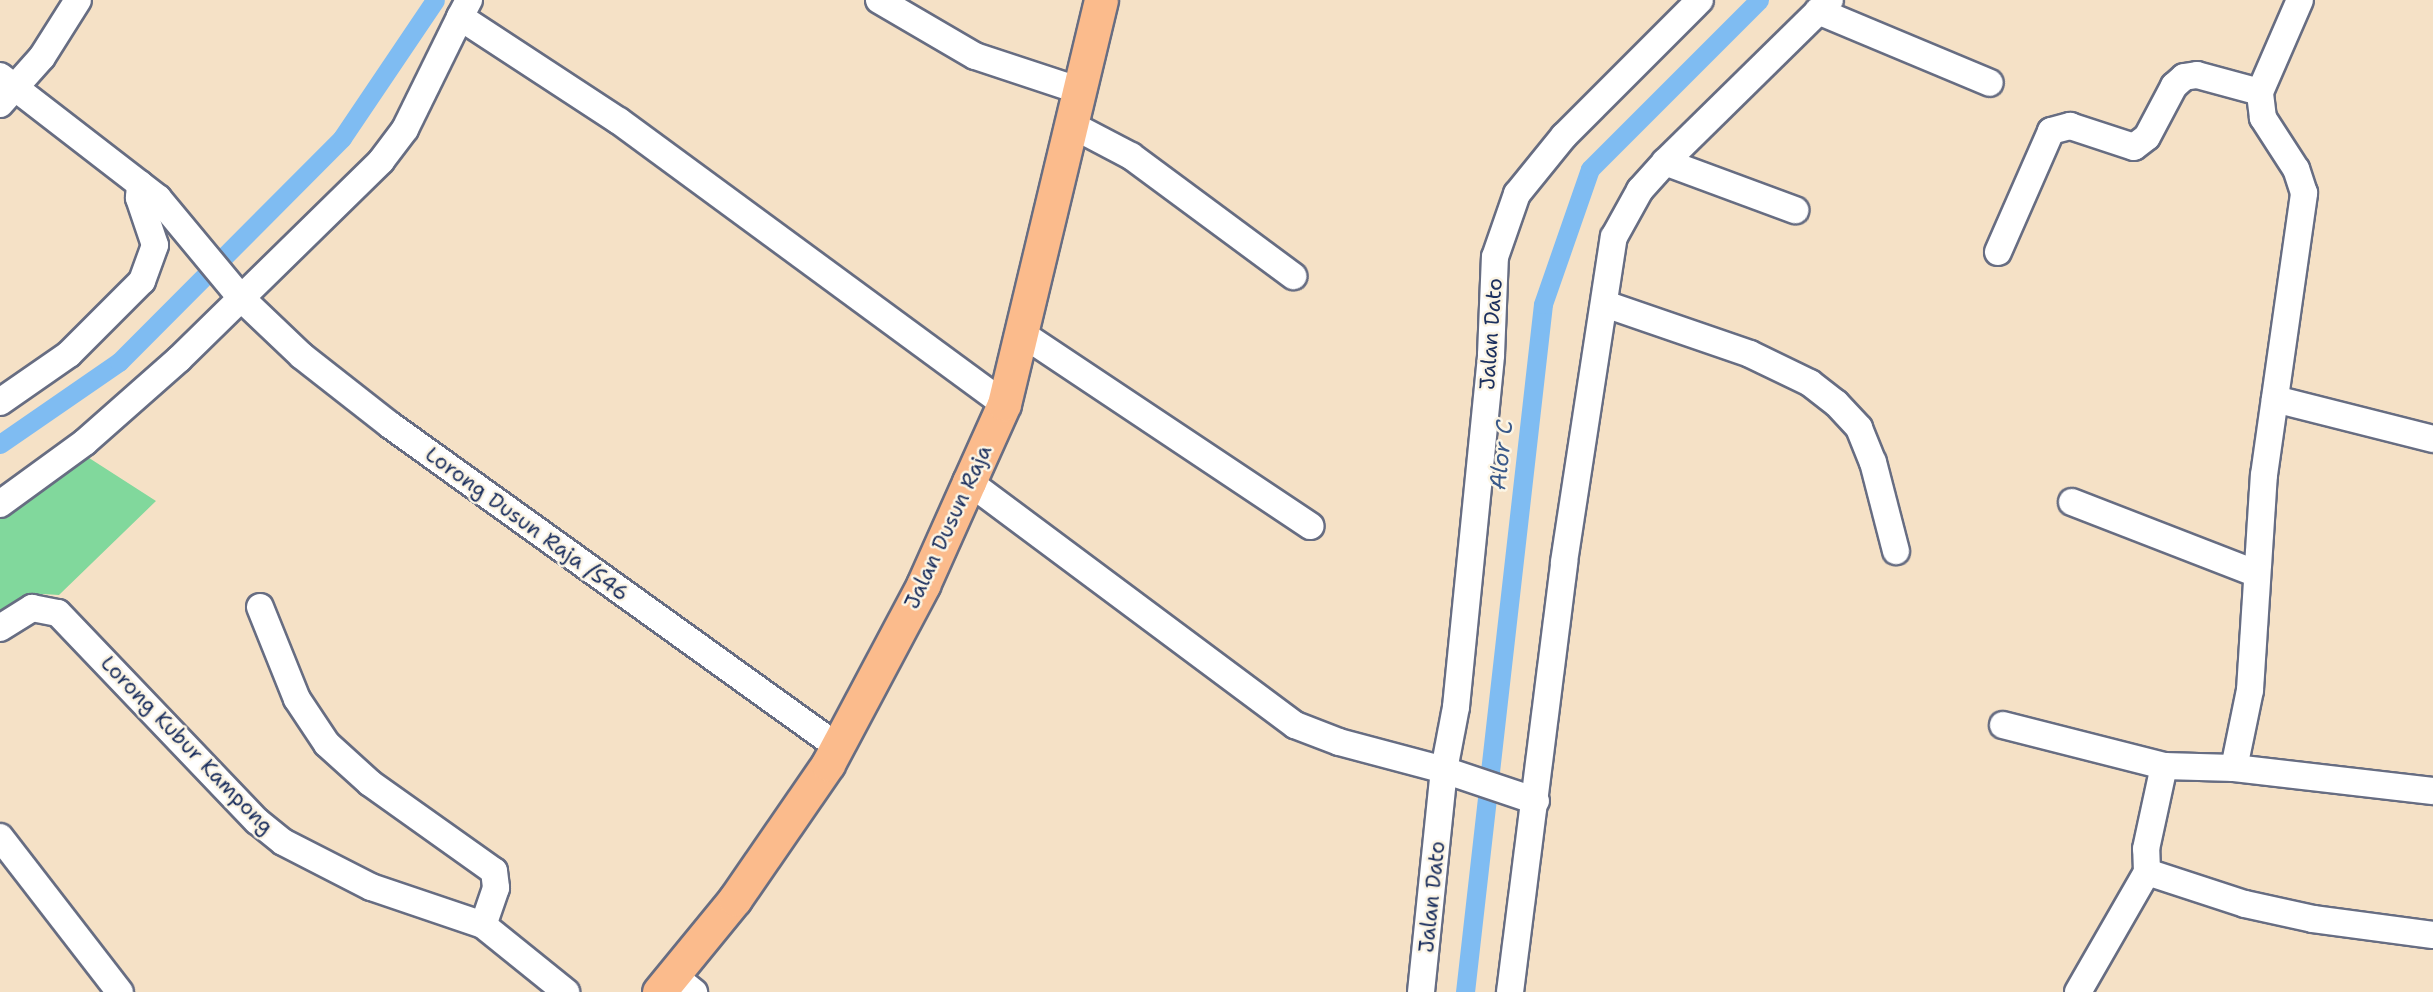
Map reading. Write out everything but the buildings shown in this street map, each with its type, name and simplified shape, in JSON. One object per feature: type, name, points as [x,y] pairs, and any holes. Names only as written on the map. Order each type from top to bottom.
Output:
[{"type":"main road","name":"Jalan Dusun Raja","points":[[676,987],[780,837],[838,747],[923,585],[1004,404],[1101,0]]},
{"type":"street","points":[[4,89],[42,57],[78,0]]},
{"type":"street","points":[[879,0],[975,56],[1078,90]]},
{"type":"street","name":"Jalan Dato","points":[[1422,992],[1456,707],[1491,355],[1495,257],[1517,194],[1564,136],[1700,0]]},
{"type":"street","points":[[2234,768],[2249,690],[2255,573],[2275,399],[2304,193],[2296,169],[2263,118],[2260,92],[2301,0]]},
{"type":"street","points":[[1510,992],[1531,799],[1614,237],[1632,202],[1665,162],[1824,6],[1990,83]]},
{"type":"street","points":[[0,503],[85,442],[236,291],[381,161],[405,129],[464,9],[1004,404]]},
{"type":"street","points":[[1998,252],[2051,131],[2070,125],[2134,147],[2147,137],[2174,86],[2184,77],[2197,75],[2260,92]]},
{"type":"street","name":"Lorong Dusun Raja /S46","points":[[4,89],[140,184],[190,234],[270,329],[390,425],[838,747]]},
{"type":"street","points":[[1070,124],[1131,156],[1293,276]]},
{"type":"street","points":[[1665,162],[1796,210]]},
{"type":"street","points":[[0,402],[69,354],[142,281],[155,246],[139,198],[140,184]]},
{"type":"street","points":[[1605,304],[1749,354],[1810,383],[1836,403],[1859,428],[1873,462],[1896,551]]},
{"type":"street","points":[[1021,333],[1310,526]]},
{"type":"street","points":[[2275,399],[2433,439]]},
{"type":"street","points":[[969,482],[1281,716],[1339,743],[1447,771],[1531,799]]},
{"type":"street","points":[[2072,502],[2255,573]]},
{"type":"street","points":[[260,607],[297,699],[327,744],[370,783],[494,871],[496,888],[483,925]]},
{"type":"street","name":"Lorong Kubur Kampong","points":[[0,628],[32,608],[58,614],[257,821],[283,842],[371,887],[483,925],[566,992]]},
{"type":"street","points":[[2003,725],[2164,766],[2234,768],[2433,791]]},
{"type":"street","points":[[2078,992],[2147,872],[2146,849],[2164,766]]},
{"type":"street","points":[[0,837],[120,992]]},
{"type":"street","points":[[2147,872],[2245,904],[2313,919],[2433,935]]},
{"type":"green space","points":[[86,456],[156,501],[59,595],[43,594],[0,625],[0,515]]},
{"type":"waterway","points":[[0,444],[119,362],[342,138],[435,0]]},
{"type":"waterway","name":"Alor C","points":[[1465,992],[1543,304],[1590,169],[1759,0]]}]
